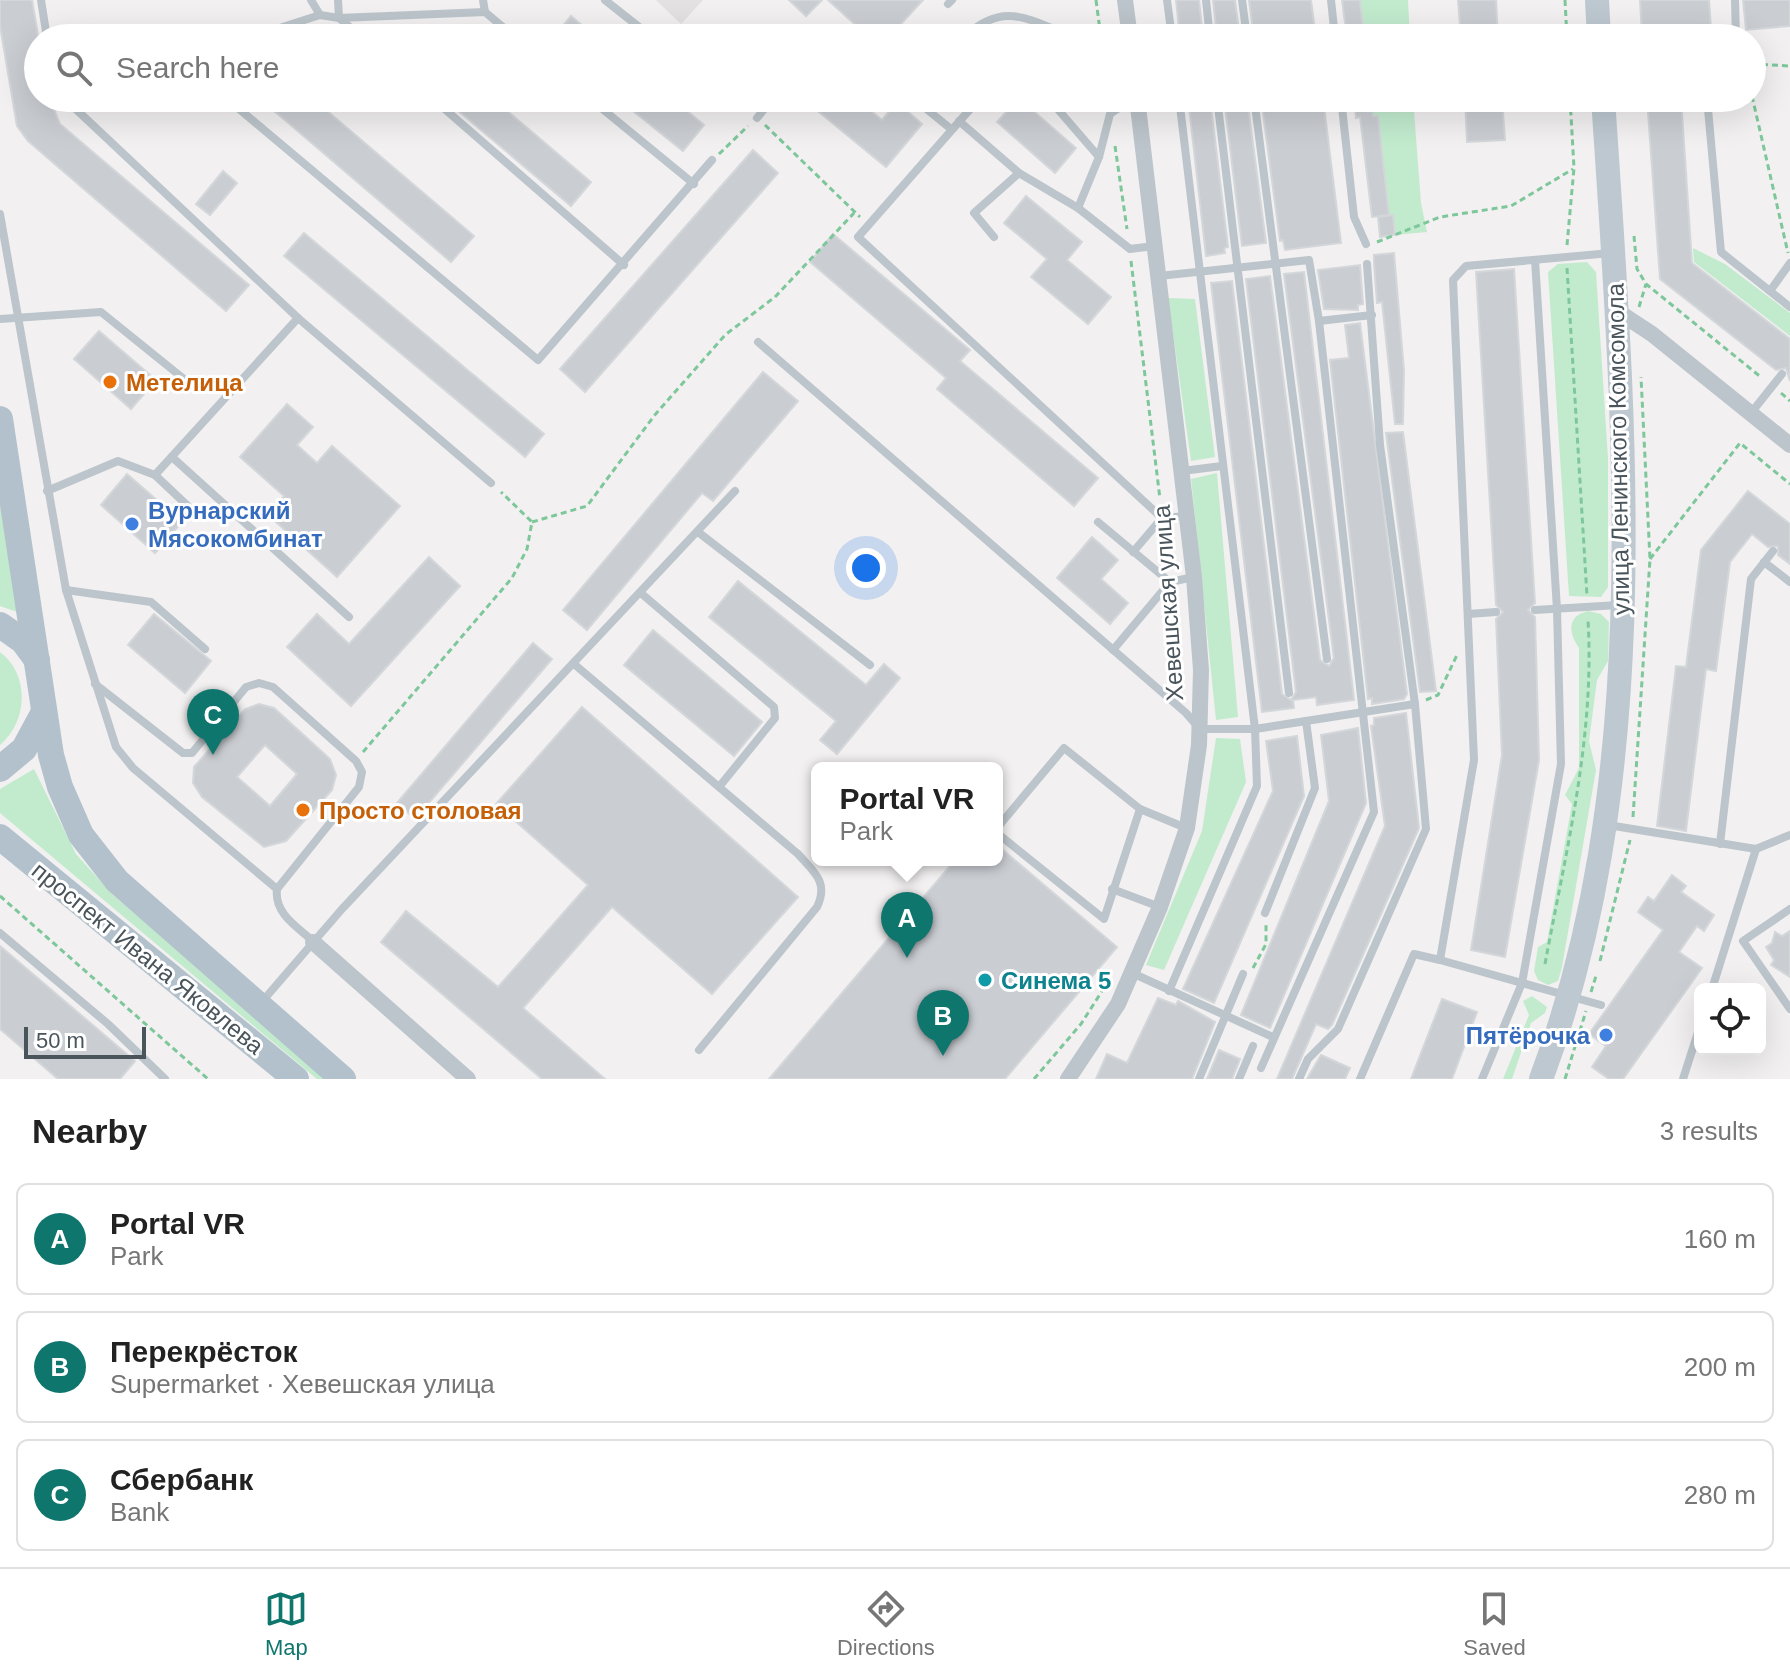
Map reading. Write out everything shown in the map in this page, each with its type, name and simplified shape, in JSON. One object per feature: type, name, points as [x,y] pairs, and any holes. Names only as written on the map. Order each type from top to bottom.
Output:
[{"type":"main road","points":[[1597,0],[1598,24]]},
{"type":"main road","name":"улица Ленинского Комсомола","points":[[1541,1079],[1568,996],[1603,824],[1623,605],[1628,310],[1613,253],[1604,112]]},
{"type":"main road","name":"проспект Ивана Яковлева","points":[[0,419],[44,712],[60,787],[96,858],[117,881],[343,1079]]},
{"type":"main road","points":[[0,625],[23,641],[37,660]]},
{"type":"main road","points":[[0,769],[24,749],[44,712]]},
{"type":"main road","name":"проспект Ивана Яковлева","points":[[5,846],[296,1079]]},
{"type":"street","points":[[1125,0],[1128,24]]},
{"type":"street","name":"Хевешская улица","points":[[1068,1079],[1096,1042],[1132,973],[1160,907],[1187,828],[1200,729],[1201,670],[1194,577],[1138,112]]},
{"type":"street","points":[[1628,310],[1639,324],[1790,445]]},
{"type":"street","points":[[313,942],[468,1079]]},
{"type":"lane","points":[[41,0],[45,24]]},
{"type":"lane","points":[[311,0],[320,15]]},
{"type":"lane","points":[[338,0],[339,18],[346,24]]},
{"type":"lane","points":[[483,0],[485,12],[499,24]]},
{"type":"lane","points":[[605,0],[635,24]]},
{"type":"lane","points":[[1167,0],[1170,24]]},
{"type":"lane","points":[[1206,0],[1209,24]]},
{"type":"lane","points":[[1242,0],[1245,24]]},
{"type":"lane","points":[[1331,0],[1334,24]]},
{"type":"lane","points":[[1735,0],[1736,24]]},
{"type":"lane","points":[[976,24],[982,17],[1009,11],[1041,24]]},
{"type":"lane","points":[[292,24],[320,15],[339,18],[485,12]]},
{"type":"lane","points":[[79,112],[298,318],[491,483]]},
{"type":"lane","points":[[243,112],[538,360],[624,265],[712,160]]},
{"type":"lane","points":[[448,112],[624,265]]},
{"type":"lane","points":[[606,112],[694,184]]},
{"type":"lane","points":[[757,118],[762,112]]},
{"type":"lane","points":[[930,112],[951,129]]},
{"type":"lane","points":[[967,112],[858,237],[1162,518]]},
{"type":"lane","points":[[1060,112],[1099,157]]},
{"type":"lane","points":[[1078,208],[1113,112]]},
{"type":"lane","points":[[1169,991],[1257,786],[1255,729],[1181,112]]},
{"type":"lane","points":[[1219,112],[1289,693]]},
{"type":"lane","points":[[1256,112],[1327,659]]},
{"type":"lane","points":[[1343,112],[1354,217],[1366,244]]},
{"type":"lane","points":[[1708,112],[1721,252],[1790,307]]},
{"type":"lane","points":[[959,121],[1019,173],[1078,208],[1130,249],[1155,246]]},
{"type":"lane","points":[[994,237],[974,213],[1019,173]]},
{"type":"lane","points":[[0,214],[66,590],[116,747],[133,768],[277,889]]},
{"type":"lane","points":[[1440,960],[1474,760],[1453,280],[1466,266],[1613,253]]},
{"type":"lane","points":[[1159,276],[1309,260],[1319,321],[1374,812],[1261,1068]]},
{"type":"lane","points":[[1482,1079],[1522,983],[1561,764],[1557,609],[1535,260]]},
{"type":"lane","points":[[1770,291],[1790,262]]},
{"type":"lane","points":[[1299,1079],[1308,1059],[1338,1029],[1426,829],[1415,704],[1380,445],[1367,264]]},
{"type":"lane","points":[[0,319],[101,312],[184,379]]},
{"type":"lane","points":[[1319,321],[1372,315]]},
{"type":"lane","points":[[155,475],[298,318]]},
{"type":"lane","points":[[758,342],[1200,729],[1255,729],[1415,704]]},
{"type":"lane","points":[[1750,413],[1782,374]]},
{"type":"lane","points":[[172,457],[349,617]]},
{"type":"lane","points":[[47,491],[118,461],[155,475],[192,510]]},
{"type":"lane","points":[[1182,471],[1222,466]]},
{"type":"lane","points":[[258,1006],[313,942],[642,594],[735,491]]},
{"type":"lane","points":[[1133,552],[1162,518],[1187,516]]},
{"type":"lane","points":[[1098,522],[1170,582]]},
{"type":"lane","points":[[698,532],[870,665]]},
{"type":"lane","points":[[1720,844],[1751,579],[1773,551]]},
{"type":"lane","points":[[1764,562],[1790,582]]},
{"type":"lane","points":[[1113,650],[1170,582],[1194,577]]},
{"type":"lane","points":[[66,590],[151,602],[205,649]]},
{"type":"lane","points":[[642,594],[774,707],[775,718],[719,787]]},
{"type":"lane","points":[[1535,610],[1623,605]]},
{"type":"lane","points":[[1468,614],[1496,612]]},
{"type":"lane","points":[[574,664],[798,854],[821,879],[823,894],[817,907],[699,1050]]},
{"type":"lane","points":[[94,683],[183,753],[192,753],[246,687],[259,683],[273,687],[356,761],[362,772],[359,787],[277,889],[276,901],[281,912],[313,942]]},
{"type":"lane","points":[[1265,913],[1315,788],[1306,721]]},
{"type":"lane","points":[[1003,823],[1064,748],[1140,809],[1187,828]]},
{"type":"lane","points":[[1003,835],[1104,919],[1140,809]]},
{"type":"lane","points":[[1603,824],[1756,849],[1790,835]]},
{"type":"lane","points":[[1714,983],[1756,849]]},
{"type":"lane","points":[[1112,889],[1160,907]]},
{"type":"lane","points":[[1743,941],[1790,909]]},
{"type":"lane","points":[[0,933],[108,1024],[165,1079]]},
{"type":"lane","points":[[1729,937],[1743,941],[1790,1009]]},
{"type":"lane","points":[[1360,1079],[1414,954],[1601,1005]]},
{"type":"lane","points":[[1132,973],[1273,1037]]},
{"type":"lane","points":[[1199,1079],[1243,974]]},
{"type":"lane","points":[[1683,1079],[1694,1045]]},
{"type":"lane","points":[[1239,1079],[1253,1046]]},
{"type":"path","points":[[1096,0],[1099,24]]},
{"type":"path","points":[[1565,0],[1566,24]]},
{"type":"path","points":[[1766,65],[1790,66]]},
{"type":"path","points":[[749,112],[869,225]]},
{"type":"path","points":[[1566,257],[1574,168],[1571,112]]},
{"type":"path","points":[[1756,112],[1790,262]]},
{"type":"path","points":[[712,160],[757,118]]},
{"type":"path","points":[[1366,244],[1383,242],[1440,217],[1511,206],[1574,168]]},
{"type":"path","points":[[532,522],[587,506],[654,416],[725,335],[775,297],[854,213]]},
{"type":"path","points":[[1633,222],[1637,269],[1646,284],[1790,401]]},
{"type":"path","points":[[1628,310],[1646,284]]},
{"type":"path","points":[[1650,559],[1740,443],[1790,484]]},
{"type":"path","points":[[491,483],[532,522]]},
{"type":"path","points":[[356,761],[512,578],[527,549],[532,522]]},
{"type":"path","points":[[1415,704],[1438,695],[1469,631]]},
{"type":"path","points":[[0,896],[208,1079]]},
{"type":"path","points":[[1243,974],[1258,962],[1266,944],[1265,913]]},
{"type":"shaded area","points":[[656,0],[703,0],[681,24]]},
{"type":"green space","points":[[1360,0],[1408,0],[1409,24],[1363,24]]},
{"type":"green space","points":[[1373,112],[1414,112],[1421,203],[1427,232],[1395,235],[1393,216],[1389,216],[1378,116],[1373,116]]},
{"type":"green space","points":[[1693,248],[1725,264],[1790,313],[1790,336],[1694,262]]},
{"type":"green space","points":[[1587,262],[1596,272],[1608,459],[1608,587],[1601,597],[1569,596],[1548,272],[1558,264]]},
{"type":"green space","points":[[1168,298],[1195,299],[1215,457],[1191,461]]},
{"type":"green space","points":[[1217,473],[1238,717],[1216,720],[1191,479]]},
{"type":"green space","points":[[0,505],[17,612],[0,606]]},
{"type":"green space","points":[[1588,611],[1601,614],[1609,622],[1608,661],[1597,680],[1589,741],[1596,770],[1562,967],[1558,981],[1548,985],[1538,980],[1534,971],[1538,947],[1547,942],[1572,804],[1565,795],[1579,768],[1579,648],[1571,631],[1576,617]]},
{"type":"green space","points":[[0,652],[17,673],[22,698],[16,724],[0,745]]},
{"type":"green space","points":[[1216,738],[1240,739],[1246,782],[1164,970],[1146,965],[1202,831]]},
{"type":"green space","points":[[34,769],[76,854],[113,895],[328,1079],[317,1079],[0,813],[0,789]]},
{"type":"green space","points":[[1532,996],[1547,1007],[1545,1013],[1531,1023],[1512,1079],[1503,1079],[1529,1015],[1523,1001]]},
{"type":"building","points":[[0,0],[32,0],[36,24],[24,24],[24,112],[55,112],[60,124],[249,285],[226,311],[28,141],[17,126],[0,26]]},
{"type":"building","points":[[789,0],[822,0],[806,16]]},
{"type":"building","points":[[828,0],[923,0],[901,24],[855,24]]},
{"type":"building","points":[[1176,0],[1199,0],[1202,24],[1179,24]]},
{"type":"building","points":[[1213,0],[1235,0],[1238,24],[1216,24]]},
{"type":"building","points":[[1249,0],[1311,0],[1314,24],[1252,24]]},
{"type":"building","points":[[1342,0],[1360,0],[1363,24],[1345,24]]},
{"type":"building","points":[[1458,0],[1496,0],[1497,24],[1460,24]]},
{"type":"building","points":[[1640,0],[1709,0],[1711,24],[1641,24]]},
{"type":"building","points":[[1743,0],[1790,0],[1790,26],[1766,28],[1766,24],[1745,24]]},
{"type":"building","points":[[571,16],[580,24],[564,24]]},
{"type":"building","points":[[275,112],[328,112],[474,236],[451,262]]},
{"type":"building","points":[[460,112],[508,112],[591,182],[571,206]]},
{"type":"building","points":[[634,112],[688,112],[704,125],[683,151]]},
{"type":"building","points":[[819,112],[872,112],[882,120],[889,112],[908,112],[922,124],[886,167]]},
{"type":"building","points":[[1006,112],[1035,112],[1076,148],[1055,173],[997,122]]},
{"type":"building","points":[[1190,112],[1212,112],[1228,247],[1224,248],[1225,253],[1206,256]]},
{"type":"building","points":[[1226,112],[1249,112],[1266,243],[1242,246]]},
{"type":"building","points":[[1263,112],[1325,112],[1341,243],[1285,250],[1283,240],[1280,241]]},
{"type":"building","points":[[1355,112],[1373,112],[1373,116],[1378,116],[1389,215],[1372,217],[1360,117],[1356,118]]},
{"type":"building","points":[[1466,112],[1503,112],[1505,140],[1467,142]]},
{"type":"building","points":[[1648,112],[1682,112],[1692,263],[1790,339],[1790,381],[1786,368],[1776,370],[1660,279]]},
{"type":"building","points":[[753,150],[778,173],[585,392],[560,369]]},
{"type":"building","points":[[223,171],[237,183],[210,215],[196,204]]},
{"type":"building","points":[[1026,196],[1082,242],[1067,260],[1111,297],[1088,324],[1031,277],[1047,259],[1004,223]]},
{"type":"building","points":[[1393,215],[1395,235],[1380,237],[1378,217]]},
{"type":"building","points":[[304,233],[544,434],[525,457],[284,256]]},
{"type":"building","points":[[833,234],[970,350],[960,361],[1098,478],[1074,506],[937,389],[946,378],[810,262]]},
{"type":"building","points":[[1394,253],[1404,371],[1403,424],[1395,424],[1382,302],[1377,303],[1374,263],[1374,255]]},
{"type":"building","points":[[1360,265],[1363,304],[1358,305],[1358,310],[1324,309],[1318,270]]},
{"type":"building","points":[[1514,269],[1535,603],[1528,610],[1535,617],[1539,760],[1505,957],[1471,950],[1502,755],[1496,619],[1503,612],[1496,605],[1476,272]]},
{"type":"building","points":[[1304,272],[1354,700],[1317,705],[1316,697],[1293,700],[1294,708],[1262,712],[1211,283],[1232,281],[1282,694],[1291,700],[1296,692],[1246,279],[1270,276],[1320,660],[1329,666],[1334,658],[1284,274]]},
{"type":"building","points":[[1360,323],[1407,694],[1404,699],[1372,704],[1372,698],[1368,699],[1330,360],[1349,358],[1345,325]]},
{"type":"building","points":[[99,331],[156,380],[131,409],[74,359]]},
{"type":"building","points":[[763,372],[798,401],[713,501],[702,493],[587,630],[563,610]]},
{"type":"building","points":[[287,404],[313,427],[297,445],[317,463],[332,446],[400,506],[337,577],[268,515],[284,496],[240,457]]},
{"type":"building","points":[[1403,432],[1436,691],[1420,692],[1386,433]]},
{"type":"building","points":[[127,474],[182,522],[155,553],[101,505]]},
{"type":"building","points":[[1748,491],[1790,524],[1790,564],[1778,555],[1778,546],[1768,547],[1752,534],[1730,562],[1716,671],[1706,669],[1686,831],[1657,826],[1676,666],[1686,667],[1701,550]]},
{"type":"building","points":[[1092,537],[1118,560],[1101,579],[1128,603],[1110,624],[1057,578]]},
{"type":"building","points":[[429,557],[460,586],[351,706],[287,647],[317,614],[349,644]]},
{"type":"building","points":[[738,581],[866,685],[884,664],[900,678],[837,754],[820,740],[836,721],[709,617]]},
{"type":"building","points":[[154,614],[211,661],[185,693],[128,645]]},
{"type":"building","points":[[653,630],[762,722],[734,756],[624,665]]},
{"type":"building","points":[[533,643],[552,659],[415,819],[397,803]]},
{"type":"building","points":[[259,704],[274,708],[330,759],[336,775],[332,790],[286,841],[264,847],[202,797],[193,783],[194,767],[245,709]],"holes":[[[265,745],[297,774],[270,806],[237,777]]]},
{"type":"building","points":[[582,707],[798,897],[712,994],[612,907],[523,1008],[605,1079],[542,1079],[381,942],[406,911],[498,987],[588,885],[496,804]]},
{"type":"building","points":[[1406,713],[1419,828],[1332,1025],[1328,1029],[1316,1024],[1292,1079],[1277,1079],[1385,826],[1371,726],[1374,725],[1374,718]]},
{"type":"building","points":[[1358,728],[1366,803],[1270,1028],[1241,1015],[1329,801],[1321,735]]},
{"type":"building","points":[[1297,736],[1304,796],[1214,1003],[1183,989],[1273,791],[1266,741]]},
{"type":"building","points":[[1003,850],[1117,947],[1005,1079],[769,1079],[950,866],[1003,866]]},
{"type":"building","points":[[1672,875],[1686,886],[1681,892],[1714,915],[1704,931],[1697,926],[1679,952],[1702,968],[1623,1079],[1609,1079],[1592,1067],[1606,1046],[1589,1034],[1663,930],[1638,912],[1648,897],[1654,901]]},
{"type":"building","points":[[1790,931],[1790,977],[1771,965],[1774,960],[1766,947],[1772,943],[1775,932],[1782,936]]},
{"type":"building","points":[[0,946],[135,1061],[120,1079],[58,1079],[0,1029]]},
{"type":"building","points":[[1158,998],[1176,1005],[1178,1001],[1215,1022],[1192,1079],[1096,1079],[1107,1054],[1127,1063]]},
{"type":"building","points":[[1442,999],[1477,1012],[1452,1079],[1411,1079]]},
{"type":"building","points":[[1219,1050],[1240,1059],[1232,1079],[1207,1079]]},
{"type":"building","points":[[1321,1055],[1350,1068],[1345,1079],[1307,1079]]},
{"type":"place","name":"Метелица","points":[[110,382]]},
{"type":"place","name":"Вурнарский Мясокомбинат","points":[[132,524]]},
{"type":"place","name":"Сбербанк","points":[[213,755]]},
{"type":"place","name":"Просто столовая","points":[[303,810]]},
{"type":"place","name":"Portal VR","points":[[907,958]]},
{"type":"place","name":"Синема 5","points":[[985,980]]},
{"type":"place","name":"Пятёрочка","points":[[1606,1035]]},
{"type":"place","name":"Перекрёсток","points":[[943,1056]]}]
